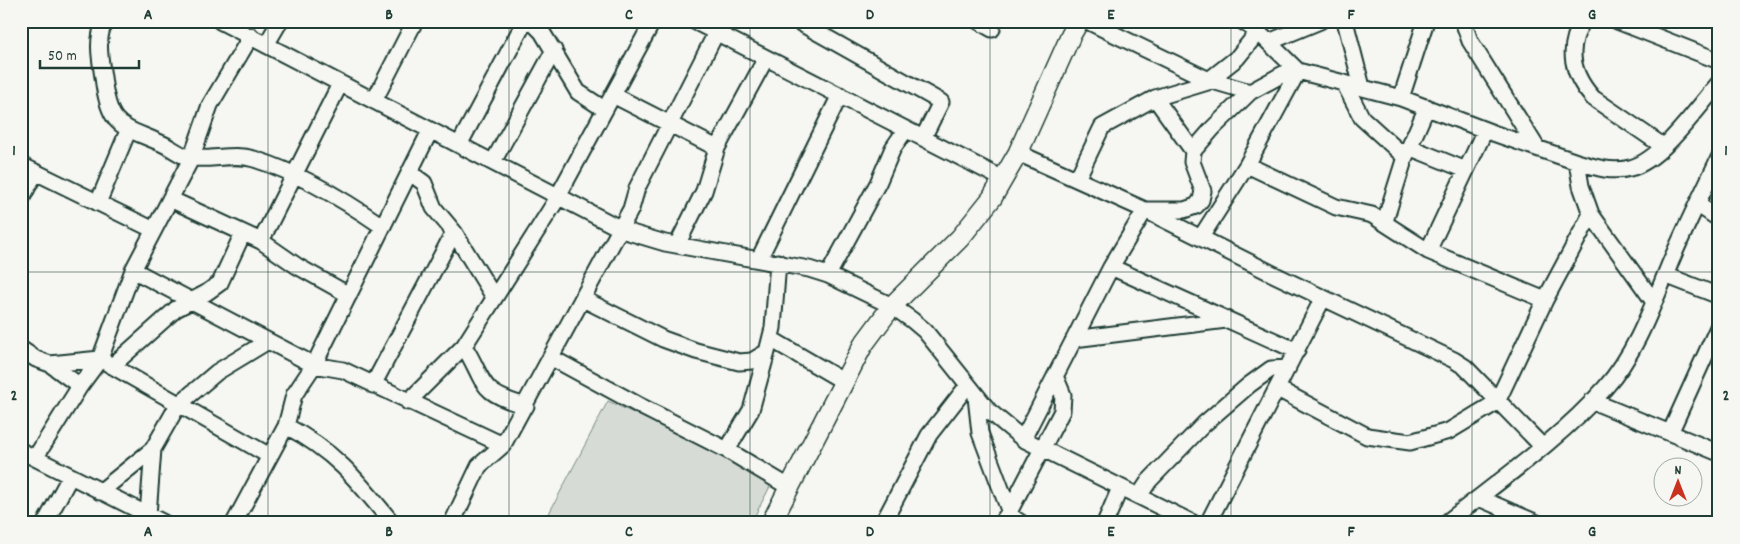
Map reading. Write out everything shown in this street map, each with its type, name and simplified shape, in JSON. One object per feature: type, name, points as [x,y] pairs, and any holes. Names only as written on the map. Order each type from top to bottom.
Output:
[{"type":"main road","points":[[771,523],[863,345],[892,306],[960,238],[992,198],[1018,153],[1067,43],[1079,21]]},
{"type":"street","points":[[105,21],[99,36],[104,83],[110,113],[118,124],[128,131],[164,144],[192,158],[244,157],[293,174],[353,206],[382,226]]},
{"type":"street","points":[[220,21],[619,228],[645,238],[677,246],[778,262],[828,275],[892,306],[925,331],[989,411],[1023,439],[1193,523]]},
{"type":"street","points":[[266,44],[280,21]]},
{"type":"street","points":[[374,101],[415,21]]},
{"type":"street","points":[[459,145],[525,21]]},
{"type":"street","points":[[531,21],[542,32],[554,50],[578,92],[604,109]]},
{"type":"street","points":[[408,402],[464,346],[558,196],[653,21]]},
{"type":"street","points":[[694,21],[1003,179]]},
{"type":"street","points":[[797,21],[941,102],[923,138]]},
{"type":"street","points":[[978,21],[992,29]]},
{"type":"street","points":[[1087,21],[1210,81],[1250,92]]},
{"type":"street","points":[[1242,21],[1264,37],[1296,70],[1402,98],[1485,130],[1577,162],[1601,168],[1630,169],[1642,165],[1664,146],[1719,82]]},
{"type":"street","points":[[1077,179],[1102,127],[1154,98],[1210,81],[1264,37],[1320,21]]},
{"type":"street","points":[[1345,21],[1362,87]]},
{"type":"street","points":[[1402,98],[1426,21]]},
{"type":"street","points":[[1463,21],[1470,41],[1537,148]]},
{"type":"street","points":[[1583,21],[1572,45],[1576,74],[1584,88],[1593,98],[1664,146]]},
{"type":"street","points":[[1618,21],[1719,61]]},
{"type":"street","points":[[452,523],[479,466],[503,445],[552,358],[619,228],[631,209],[637,188],[716,32]]},
{"type":"street","points":[[106,362],[133,270],[192,158],[210,105],[251,36]]},
{"type":"street","points":[[493,162],[554,50]]},
{"type":"street","points":[[677,246],[704,191],[717,148],[766,58]]},
{"type":"street","points":[[1145,210],[1184,210],[1199,203],[1203,191],[1192,162],[1194,151],[1213,128],[1250,92],[1296,70]]},
{"type":"street","points":[[1201,237],[1246,165],[1296,70]]},
{"type":"street","points":[[1344,83],[1362,118],[1407,152],[1466,170]]},
{"type":"street","points":[[261,241],[293,174],[340,84]]},
{"type":"street","points":[[613,94],[717,148]]},
{"type":"street","points":[[759,259],[840,95]]},
{"type":"street","points":[[1154,98],[1194,151]]},
{"type":"street","points":[[1385,221],[1407,152],[1427,107]]},
{"type":"street","points":[[828,275],[878,183],[893,148],[906,129]]},
{"type":"street","points":[[1428,251],[1485,130]]},
{"type":"street","points":[[98,203],[128,131]]},
{"type":"street","points":[[234,523],[268,456],[286,426],[294,396],[314,365],[430,131]]},
{"type":"street","points":[[1018,153],[1145,210],[1454,360],[1464,367],[1542,446]]},
{"type":"street","points":[[1446,523],[1542,446],[1605,388],[1628,356],[1719,158]]},
{"type":"street","points":[[1577,162],[1581,186],[1591,214],[1654,302]]},
{"type":"street","points":[[21,165],[154,230]]},
{"type":"street","points":[[1246,165],[1336,207],[1372,215],[1385,221],[1428,251],[1546,300]]},
{"type":"street","points":[[409,172],[424,182],[434,208],[454,232],[494,296]]},
{"type":"street","points":[[21,200],[35,173]]},
{"type":"street","points":[[1703,190],[1719,183]]},
{"type":"street","points":[[170,199],[261,241],[297,266],[349,295]]},
{"type":"street","points":[[1697,204],[1719,219]]},
{"type":"street","points":[[1023,439],[1111,268],[1145,210]]},
{"type":"street","points":[[1278,389],[1367,436],[1410,442],[1448,431],[1497,402],[1546,300],[1591,214]]},
{"type":"street","points":[[373,384],[454,232]]},
{"type":"street","points":[[35,458],[80,386],[106,362],[176,309],[220,283],[243,233]]},
{"type":"street","points":[[727,450],[751,410],[769,346],[778,262]]},
{"type":"street","points":[[1111,268],[1297,351]]},
{"type":"street","points":[[133,270],[314,365],[343,370],[503,445]]},
{"type":"street","points":[[1665,275],[1719,296]]},
{"type":"street","points":[[1208,523],[1323,298]]},
{"type":"street","points":[[583,299],[663,339],[696,351],[740,362],[752,360],[769,346]]},
{"type":"street","points":[[1074,339],[1227,320]]},
{"type":"street","points":[[1670,433],[1719,325]]},
{"type":"street","points":[[100,492],[153,449],[178,405],[218,372],[268,341]]},
{"type":"street","points":[[464,346],[479,379],[489,391],[503,399],[526,406]]},
{"type":"street","points":[[769,346],[843,381]]},
{"type":"street","points":[[21,349],[36,359],[50,364],[80,386]]},
{"type":"street","points":[[552,358],[642,408],[727,450],[789,486]]},
{"type":"street","points":[[50,364],[106,362],[268,456]]},
{"type":"street","points":[[1138,496],[1149,481],[1204,424],[1249,385],[1271,369],[1288,368]]},
{"type":"street","points":[[1006,516],[1062,410],[1063,403],[1055,376]]},
{"type":"street","points":[[972,391],[980,433],[1006,516],[1021,523]]},
{"type":"street","points":[[883,523],[929,435],[972,391]]},
{"type":"street","points":[[1592,401],[1719,454]]},
{"type":"street","points":[[286,426],[312,439],[332,455],[392,523]]},
{"type":"street","points":[[148,515],[153,449]]},
{"type":"street","points":[[21,451],[164,523]]},
{"type":"street","points":[[45,523],[70,477]]},
{"type":"street","points":[[1105,523],[1120,488]]},
{"type":"street","points":[[1479,498],[1537,523]]},
{"type":"shaded area","points":[[608,401],[774,479],[751,523],[544,523]]}]
